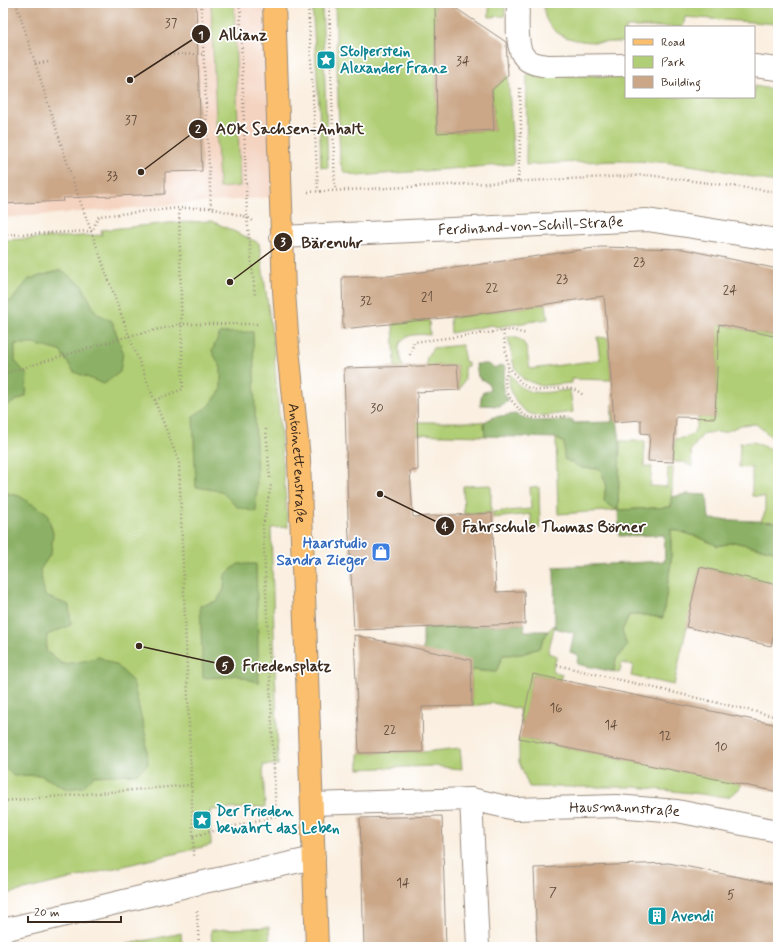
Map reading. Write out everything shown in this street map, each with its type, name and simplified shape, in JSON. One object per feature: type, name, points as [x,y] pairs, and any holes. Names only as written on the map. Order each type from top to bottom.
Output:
[{"type":"main road","name":"Antoinettenstraße","points":[[274,3],[282,237],[288,348],[299,459],[317,947]]},
{"type":"street","points":[[518,3],[517,37],[525,58],[536,64],[548,66],[625,65]]},
{"type":"street","points":[[755,66],[778,69]]},
{"type":"street","name":"Ferdinand-von-Schill-Straße","points":[[282,237],[647,220],[778,240]]},
{"type":"street","points":[[471,799],[478,947]]},
{"type":"street","name":"Hausmannstraße","points":[[312,804],[471,799],[515,809],[616,806],[677,811],[778,831]]},
{"type":"street","points":[[3,930],[195,884],[314,858]]},
{"type":"path","points":[[16,3],[73,181],[129,336],[179,462],[193,836],[199,947]]},
{"type":"path","points":[[201,3],[211,208]]},
{"type":"path","points":[[240,3],[249,247],[256,301]]},
{"type":"path","points":[[308,3],[318,191],[647,175],[778,192]]},
{"type":"path","points":[[329,3],[335,190]]},
{"type":"path","points":[[161,55],[203,54]]},
{"type":"path","points":[[518,181],[521,128],[520,74],[525,58]]},
{"type":"path","points":[[35,63],[49,62]]},
{"type":"path","points":[[92,231],[99,216],[179,208],[211,208],[248,218]]},
{"type":"path","points":[[155,400],[183,389],[179,208]]},
{"type":"path","points":[[3,235],[92,231]]},
{"type":"path","points":[[3,374],[129,336],[182,324],[258,324],[257,317]]},
{"type":"path","points":[[410,355],[414,342],[511,330],[527,334]]},
{"type":"path","points":[[503,331],[508,367],[505,380],[506,389],[511,400],[524,415],[534,418],[569,416]]},
{"type":"path","points":[[508,367],[528,388],[538,390],[572,388],[578,390],[584,395]]},
{"type":"path","points":[[193,836],[276,816],[263,525],[271,486],[266,424]]},
{"type":"path","points":[[557,665],[778,717]]},
{"type":"path","points":[[3,801],[191,785]]},
{"type":"shaded area","points":[[3,3],[271,3],[272,197],[3,218]]},
{"type":"green space","points":[[211,3],[234,3],[240,186],[219,188]]},
{"type":"green space","points":[[312,3],[322,3],[328,168],[321,167],[319,105]]},
{"type":"green space","points":[[335,3],[435,3],[437,133],[494,130],[492,90],[508,75],[514,164],[358,176],[344,172],[340,162]]},
{"type":"green space","points":[[489,3],[505,3],[505,16],[489,17]]},
{"type":"green space","points":[[544,3],[669,3],[669,5],[702,3],[778,3],[778,24],[685,17],[683,26],[625,26],[625,42],[595,42],[563,36],[555,31],[549,24],[544,12]]},
{"type":"green space","points":[[527,73],[625,77],[625,98],[755,98],[755,86],[778,90],[778,183],[713,169],[673,163],[618,161],[526,165]]},
{"type":"green space","points":[[212,221],[259,243],[273,341],[288,527],[271,528],[278,765],[263,765],[265,807],[210,810],[211,845],[3,895],[3,240],[102,235],[101,230],[169,223]]},
{"type":"green space","points":[[61,270],[82,285],[96,313],[112,321],[123,352],[120,372],[104,384],[74,372],[60,351],[34,344],[15,344],[15,361],[27,375],[26,396],[6,406],[3,405],[3,304],[11,301],[29,279]]},
{"type":"green space","points":[[546,304],[548,319],[497,327],[492,325],[451,333],[450,318]]},
{"type":"green space","points":[[429,320],[430,335],[415,335],[402,340],[399,350],[403,367],[395,367],[393,324]]},
{"type":"green space","points":[[710,322],[778,337],[778,438],[769,435],[756,424],[741,425],[725,432],[704,433],[691,450],[692,467],[684,462],[673,462],[675,439],[692,434],[696,428],[698,417],[715,418],[718,337]]},
{"type":"green space","points":[[253,332],[257,484],[256,512],[237,507],[221,491],[196,487],[193,416],[209,406],[221,390],[221,368],[212,351],[220,333]]},
{"type":"green space","points":[[508,337],[515,338],[524,343],[530,369],[600,360],[597,337],[608,338],[611,380],[572,379],[572,383],[541,386],[523,379],[514,366]]},
{"type":"green space","points":[[462,345],[465,362],[468,362],[468,366],[464,367],[465,379],[459,390],[457,365],[426,366],[427,356],[433,348]]},
{"type":"green space","points":[[476,364],[488,364],[495,368],[503,365],[505,367],[503,387],[508,401],[500,406],[480,405],[482,393],[490,390],[489,384],[478,377]]},
{"type":"green space","points":[[510,374],[520,386],[531,391],[544,392],[570,390],[573,412],[544,416],[535,415],[524,410],[519,405],[512,393],[509,380]]},
{"type":"green space","points":[[612,404],[615,404],[620,441],[618,510],[671,507],[671,497],[687,494],[707,495],[709,519],[778,522],[778,552],[734,542],[718,546],[698,537],[671,529],[671,562],[663,618],[644,615],[629,615],[622,631],[627,646],[616,659],[614,672],[577,664],[578,655],[570,652],[574,633],[555,628],[554,567],[665,561],[664,535],[619,536],[618,511],[604,502],[606,483],[600,469],[582,468],[564,459],[564,443],[556,438],[485,436],[484,422],[494,417],[515,414],[533,421],[573,420],[573,423],[612,422]]},
{"type":"green space","points":[[408,422],[484,422],[485,436],[408,434]]},
{"type":"green space","points":[[556,438],[564,443],[582,468],[600,469],[606,483],[604,502],[618,510],[620,441],[645,441],[644,466],[652,467],[650,486],[667,487],[668,468],[673,468],[671,507],[558,514]]},
{"type":"green space","points":[[753,442],[768,448],[778,449],[778,522],[760,522],[765,513],[765,497],[752,496],[752,468],[739,467],[740,443]]},
{"type":"green space","points":[[491,485],[491,513],[464,514],[463,486]]},
{"type":"green space","points":[[530,487],[539,487],[540,528],[531,529],[531,514],[493,518],[493,512],[531,509]]},
{"type":"green space","points":[[3,492],[19,496],[47,513],[53,533],[51,553],[40,570],[45,596],[69,605],[71,625],[47,635],[46,651],[62,664],[99,657],[118,666],[133,682],[146,737],[148,764],[136,774],[94,776],[83,787],[67,789],[40,775],[13,776],[3,765]]},
{"type":"green space","points":[[671,529],[698,537],[718,546],[734,542],[778,552],[778,565],[774,584],[700,567],[674,685],[631,676],[633,665],[622,663],[619,673],[614,672],[616,659],[627,646],[622,631],[629,615],[644,615],[662,618],[671,562]]},
{"type":"green space","points":[[238,564],[256,564],[259,683],[236,675],[203,678],[200,606],[217,601],[224,589],[225,575]]},
{"type":"green space","points":[[525,624],[524,631],[548,631],[539,648],[522,654],[503,655],[496,672],[471,670],[423,673],[423,628]]},
{"type":"green space","points":[[555,624],[548,653],[557,656],[552,671],[562,674],[560,680],[533,674],[522,728],[519,709],[493,703],[472,706],[471,670],[496,672],[503,655],[522,654],[539,648],[548,631]]},
{"type":"green space","points":[[519,738],[742,784],[738,790],[728,797],[635,787],[529,787],[519,762]]},
{"type":"green space","points":[[460,748],[462,769],[432,766],[359,769],[359,753],[423,752]]},
{"type":"green space","points":[[269,927],[270,947],[212,947],[211,930]]},
{"type":"green space","points":[[181,933],[182,947],[114,947]]},
{"type":"building","points":[[3,3],[196,3],[202,171],[165,172],[165,194],[63,198],[64,201],[3,204]]},
{"type":"building","points":[[435,3],[448,3],[506,42],[508,75],[492,90],[494,130],[437,133]]},
{"type":"building","points":[[601,247],[683,249],[778,269],[778,337],[719,324],[715,418],[676,417],[673,462],[648,461],[650,434],[641,433],[641,420],[614,422],[604,296],[470,315],[343,329],[342,277],[388,276]]},
{"type":"building","points":[[457,365],[459,390],[417,392],[418,470],[410,471],[413,517],[492,513],[496,592],[524,591],[525,624],[354,630],[348,518],[344,368]]},
{"type":"building","points":[[700,567],[778,585],[778,617],[771,646],[686,627]]},
{"type":"building","points":[[354,635],[471,660],[472,706],[422,707],[423,752],[359,753]]},
{"type":"building","points":[[533,674],[778,725],[778,792],[519,738]]},
{"type":"building","points":[[442,816],[446,947],[364,947],[360,818]]},
{"type":"building","name":"Avendi","points":[[669,863],[778,885],[778,947],[537,947],[534,868]]},
{"type":"place","name":"Stolperstein Alexander Franz","points":[[326,60]]},
{"type":"place","name":"Allianz","points":[[130,80]]},
{"type":"place","name":"AOK Sachsen-Anhalt","points":[[141,172]]},
{"type":"place","name":"Bärenuhr","points":[[230,282]]},
{"type":"place","name":"Fahrschule Thomas Börner","points":[[380,494]]},
{"type":"place","name":"Haarstudio Sandra Zieger","points":[[381,552]]},
{"type":"place","name":"Friedensplatz","points":[[139,646]]},
{"type":"place","name":"Der Frieden bewahrt das Leben","points":[[202,820]]},
{"type":"place","name":"Avendi","points":[[657,916]]}]
